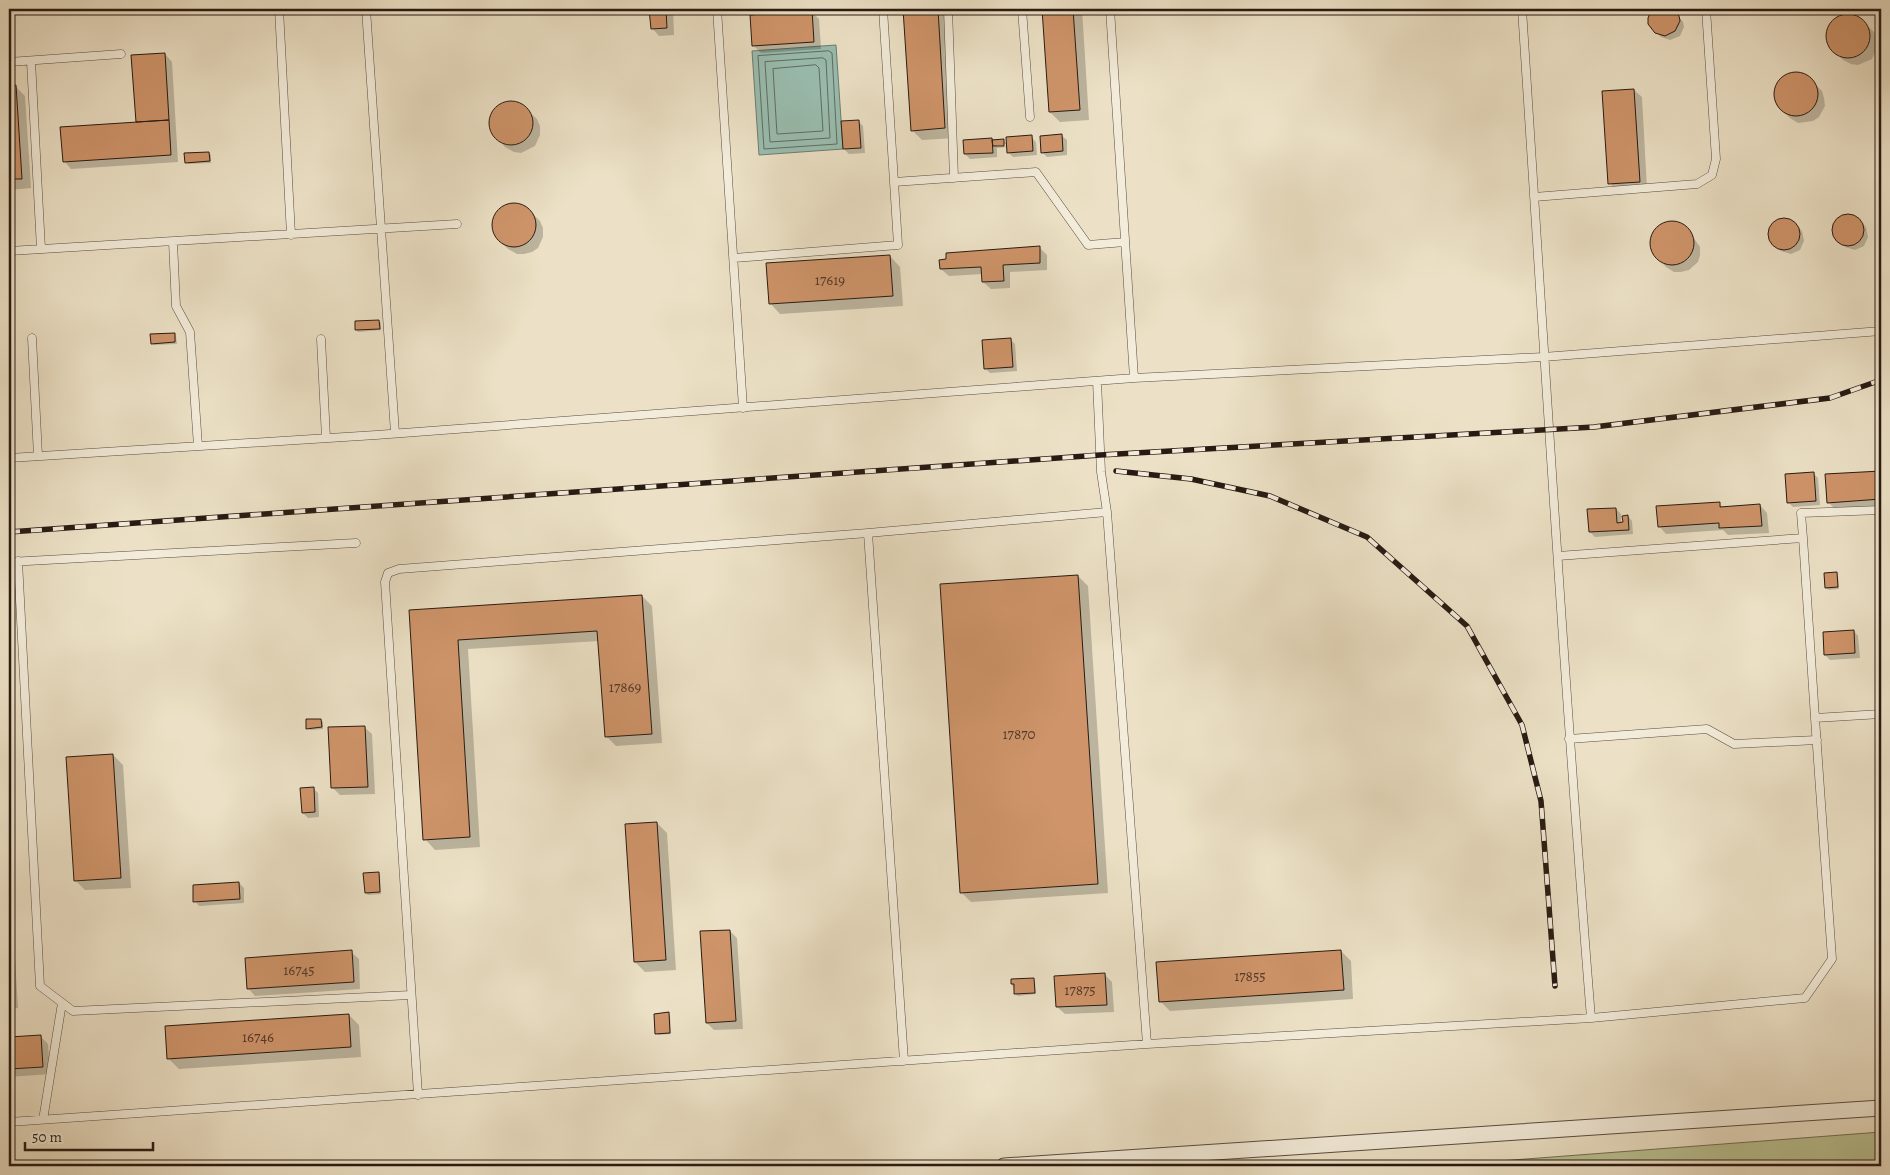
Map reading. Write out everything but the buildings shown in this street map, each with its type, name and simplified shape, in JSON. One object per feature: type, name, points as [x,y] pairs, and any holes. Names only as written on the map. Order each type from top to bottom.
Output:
[{"type":"street","points":[[1004,1166],[1881,1108]]},
{"type":"lane","points":[[279,9],[291,235]]},
{"type":"lane","points":[[366,9],[395,433]]},
{"type":"lane","points":[[717,9],[743,408]]},
{"type":"lane","points":[[734,258],[898,245],[883,9]]},
{"type":"lane","points":[[948,9],[954,178]]},
{"type":"lane","points":[[1022,9],[1030,117]]},
{"type":"lane","points":[[1110,9],[1134,378]]},
{"type":"lane","points":[[1522,9],[1569,739],[1591,1018]]},
{"type":"lane","points":[[1534,197],[1697,184],[1712,175],[1716,159],[1706,9]]},
{"type":"lane","points":[[9,62],[121,54]]},
{"type":"lane","points":[[31,61],[41,249]]},
{"type":"lane","points":[[894,182],[1036,172],[1088,245],[1125,242]]},
{"type":"lane","points":[[9,251],[457,224]]},
{"type":"lane","points":[[173,242],[176,306],[190,332],[198,446]]},
{"type":"lane","points":[[9,458],[326,438],[1134,378],[1543,357],[1881,332]]},
{"type":"lane","points":[[32,338],[38,456]]},
{"type":"lane","points":[[320,339],[326,438]]},
{"type":"lane","points":[[1097,381],[1101,472],[1107,512],[1147,1044]]},
{"type":"lane","points":[[9,1122],[1147,1044],[1591,1018],[1805,998],[1832,959],[1801,513],[1881,510]]},
{"type":"lane","points":[[418,1095],[386,592],[388,573],[400,569],[868,533],[1107,512]]},
{"type":"lane","points":[[868,533],[904,1061]]},
{"type":"lane","points":[[1558,556],[1803,538]]},
{"type":"lane","points":[[9,562],[356,543]]},
{"type":"lane","points":[[18,561],[40,986],[73,1011],[411,995]]},
{"type":"lane","points":[[1815,718],[1881,714]]},
{"type":"lane","points":[[1569,739],[1706,729],[1734,744],[1817,740]]},
{"type":"lane","points":[[42,1120],[62,1003]]},
{"type":"green space","points":[[1881,1132],[1881,1166],[1434,1166]]},
{"type":"water","points":[[836,45],[843,149],[759,155],[752,51]]},
{"type":"railway","points":[[9,532],[1100,455],[1594,427],[1830,398],[1881,380]]},
{"type":"railway","points":[[1116,471],[1191,479],[1270,496],[1367,537],[1467,626],[1522,725],[1541,801],[1555,986]]}]
